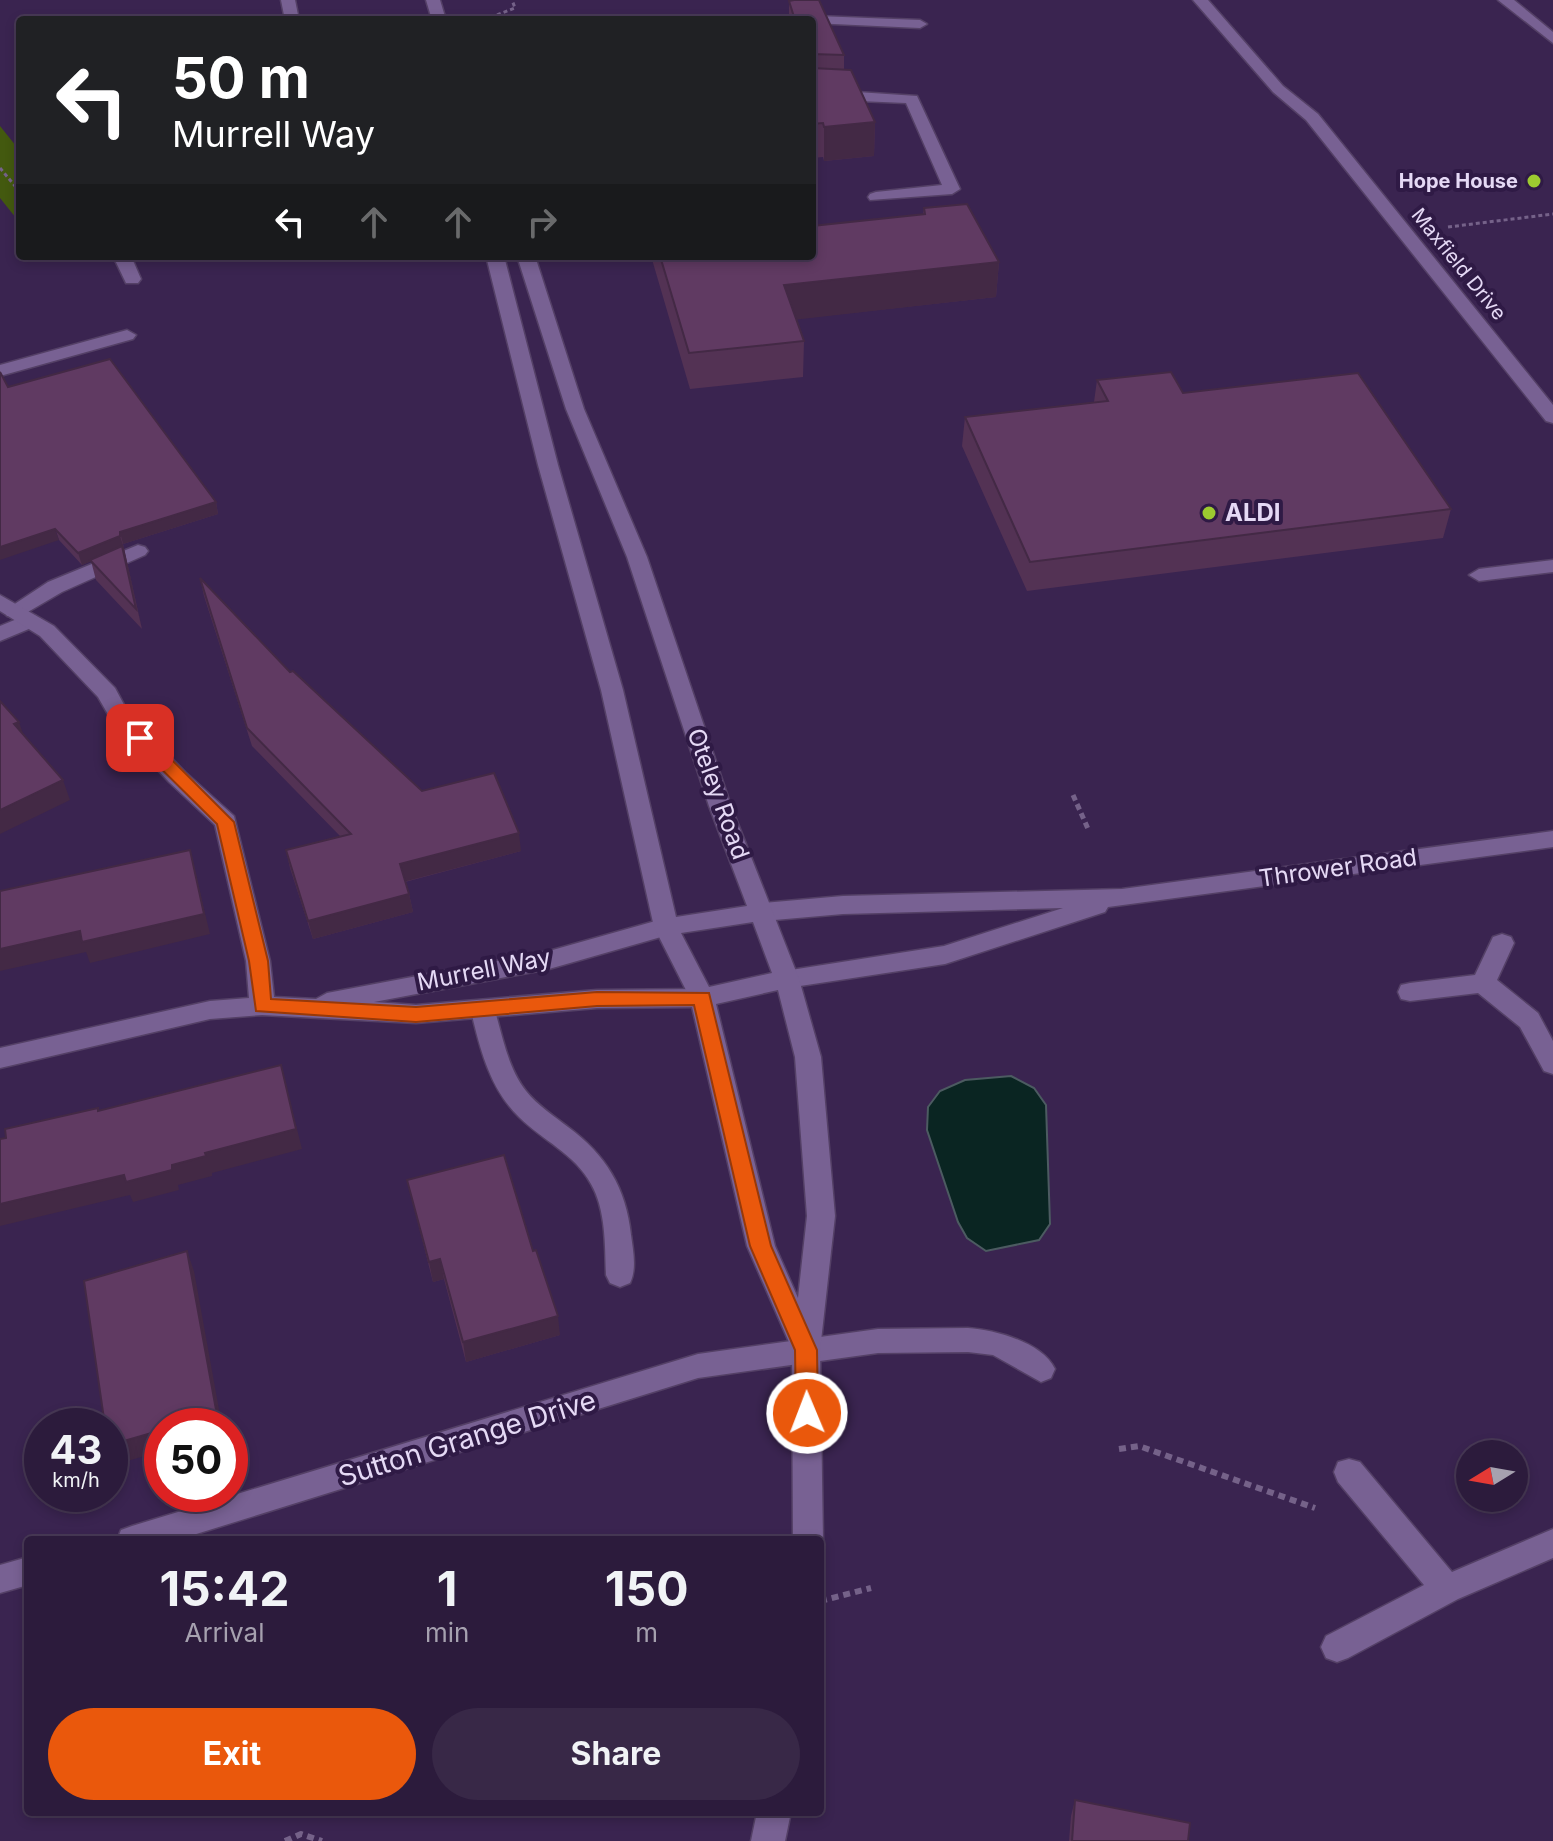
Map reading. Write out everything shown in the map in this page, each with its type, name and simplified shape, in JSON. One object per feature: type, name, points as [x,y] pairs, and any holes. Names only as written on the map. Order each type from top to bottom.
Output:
[{"type":"street","name":"Maxfield Drive","points":[[1200,0],[1278,89],[1312,117],[1553,417]]},
{"type":"street","points":[[1505,0],[1553,39]]},
{"type":"street","points":[[868,22],[873,3]]},
{"type":"street","points":[[817,20],[920,24]]},
{"type":"street","points":[[816,94],[912,99],[952,189],[876,197]]},
{"type":"street","points":[[124,260],[132,279]]},
{"type":"street","name":"Oteley Road","points":[[496,260],[548,465],[612,690],[666,927],[702,998],[761,1246],[806,1350]]},
{"type":"street","name":"Oteley Road","points":[[527,260],[575,409],[637,557],[720,806],[787,979],[808,1057],[821,1216],[806,1350],[808,1536]]},
{"type":"street","points":[[0,371],[127,335]]},
{"type":"street","points":[[0,634],[14,611],[55,587],[138,551]]},
{"type":"street","points":[[1479,575],[1553,566]]},
{"type":"street","points":[[14,611],[47,631],[107,693],[121,718],[177,777],[226,822],[258,961],[262,1006]]},
{"type":"street","name":"Thrower Road","points":[[763,912],[843,905],[1122,898],[1553,839]]},
{"type":"street","name":"Thrower Road","points":[[787,979],[945,955],[1122,898]]},
{"type":"street","name":"Murrell Way","points":[[301,1008],[377,990],[549,960],[666,927],[763,912]]},
{"type":"street","points":[[1483,983],[1502,943]]},
{"type":"street","name":"Murrell Way","points":[[0,1058],[180,1015],[262,1006],[416,1014],[483,1011],[597,999],[702,998],[787,979]]},
{"type":"street","points":[[1410,992],[1483,983],[1529,1020],[1553,1064]]},
{"type":"street","points":[[483,1011],[497,1066],[526,1109],[572,1144],[601,1178],[616,1219],[620,1275]]},
{"type":"street","name":"Sutton Grange Drive","points":[[145,1536],[698,1366],[878,1341],[968,1340],[998,1343],[1041,1369]]},
{"type":"street","points":[[1358,1482],[1447,1589]]},
{"type":"street","points":[[1337,1647],[1447,1589],[1553,1543]]},
{"type":"street","points":[[0,1579],[24,1572]]},
{"type":"street","points":[[768,1841],[773,1816]]},
{"type":"path","points":[[494,16],[515,8],[512,0]]},
{"type":"path","points":[[0,168],[16,187]]},
{"type":"path","points":[[1436,229],[1553,214]]},
{"type":"path","points":[[1073,795],[1089,831]]},
{"type":"path","points":[[1119,1449],[1139,1446],[1324,1511],[1358,1482]]},
{"type":"path","points":[[824,1600],[871,1588]]},
{"type":"path","points":[[285,1841],[301,1834],[322,1841]]},
{"type":"green space","points":[[0,126],[16,146],[16,218],[0,198]]},
{"type":"shaded area","points":[[1011,1076],[1034,1088],[1046,1105],[1050,1224],[1039,1240],[986,1251],[967,1238],[958,1222],[927,1130],[928,1107],[940,1091],[965,1080]]},
{"type":"building","points":[[819,0],[844,55],[816,54],[816,16],[794,16],[789,1]]},
{"type":"building","points":[[816,68],[851,70],[875,122],[824,127],[823,123],[816,124]]},
{"type":"building","points":[[967,204],[999,262],[784,285],[804,341],[689,353],[661,260],[816,260],[816,226],[925,214],[924,208]]},
{"type":"building","points":[[110,359],[216,502],[120,532],[120,536],[78,553],[55,529],[0,547],[0,372],[8,387]]},
{"type":"building","name":"ALDI","points":[[1171,372],[1183,393],[1358,373],[1451,509],[1030,562],[965,417],[1108,401],[1097,380]]},
{"type":"building","points":[[122,546],[136,609],[90,560]]},
{"type":"building","points":[[200,578],[290,672],[293,671],[422,791],[494,773],[519,833],[400,864],[409,894],[308,921],[286,850],[351,834],[247,728]]},
{"type":"building","points":[[0,701],[19,722],[14,724],[63,780],[0,810]]},
{"type":"building","points":[[190,850],[204,914],[82,942],[80,931],[0,949],[0,891]]},
{"type":"building","points":[[281,1065],[296,1129],[205,1153],[206,1156],[172,1165],[172,1170],[126,1182],[124,1175],[0,1204],[0,1139],[6,1138],[5,1129],[98,1108],[98,1111]]},
{"type":"building","points":[[504,1155],[533,1251],[536,1250],[558,1316],[463,1342],[440,1259],[429,1262],[407,1180]]},
{"type":"building","points":[[187,1251],[216,1408],[144,1408],[144,1435],[128,1440],[128,1408],[102,1408],[84,1281]]},
{"type":"building","points":[[1075,1800],[1190,1823],[1188,1841],[1072,1841]]},
{"type":"place","name":"Hope House","points":[[1534,181]]},
{"type":"place","name":"ALDI","points":[[1209,513]]},
{"type":"route","points":[[140,738],[226,822],[258,961],[262,1006],[416,1014],[483,1011],[597,999],[702,998],[761,1246],[806,1350],[807,1413]]}]
